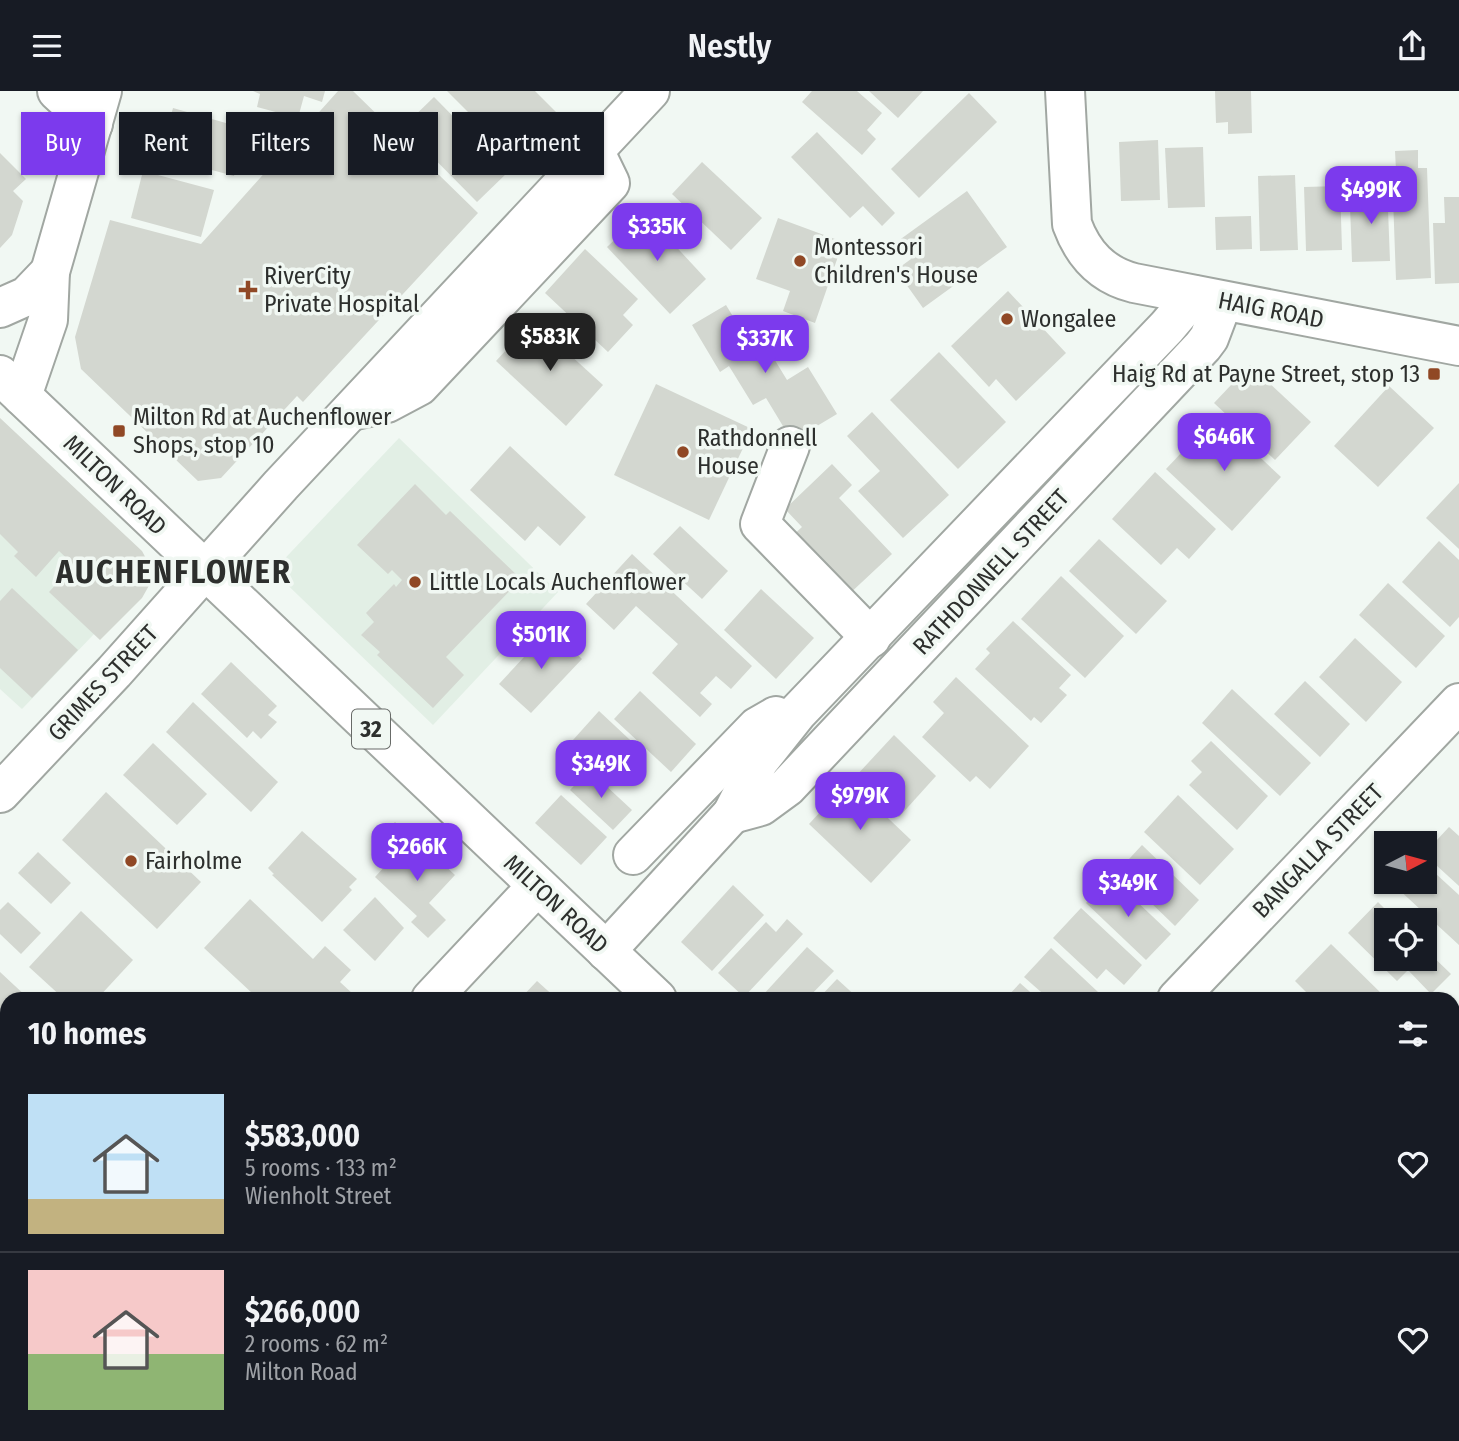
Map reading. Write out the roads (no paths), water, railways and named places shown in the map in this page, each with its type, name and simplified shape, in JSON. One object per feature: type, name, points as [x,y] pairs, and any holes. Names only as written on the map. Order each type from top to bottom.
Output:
[{"type":"street","points":[[11,386],[48,320],[50,272],[98,108],[57,91]]},
{"type":"street","name":"GRIMES STREET","points":[[0,793],[349,412],[650,91]]},
{"type":"street","name":"HAIG ROAD","points":[[1065,91],[1072,224],[1077,239],[1090,258],[1112,275],[1122,280],[1459,347]]},
{"type":"street","points":[[0,308],[27,296],[50,272]]},
{"type":"street","name":"RATHDONNELL STREET","points":[[606,951],[732,814],[763,755],[799,712],[1167,327],[1209,298]]},
{"type":"street","name":"RATHDONNELL STREET","points":[[732,814],[761,806],[787,787],[1203,346],[1209,338],[1209,298]]},
{"type":"street","name":"MILTON ROAD","points":[[11,386],[650,992]]},
{"type":"street","points":[[790,446],[754,521],[871,638]]},
{"type":"street","name":"BANGALLA STREET","points":[[1184,992],[1459,703]]},
{"type":"street","name":"RATHDONNELL STREET","points":[[633,855],[757,727],[775,716],[799,712]]},
{"type":"street","points":[[438,992],[537,886]]},
{"type":"place","name":"Montessori Children's House","points":[[800,261]]},
{"type":"place","name":"RiverCity Private Hospital","points":[[248,290]]},
{"type":"place","name":"Wongalee","points":[[1007,319]]},
{"type":"place","name":"Haig Rd at Payne Street, stop 13","points":[[1434,374]]},
{"type":"place","name":"Milton Rd at Auchenflower Shops, stop 10","points":[[119,431]]},
{"type":"place","name":"Rathdonnell House","points":[[683,452]]},
{"type":"place","name":"Little Locals Auchenflower","points":[[415,582]]},
{"type":"place","name":"Fairholme","points":[[131,861]]},
{"type":"district","name":"AUCHENFLOWER","points":[[174,572]]}]
